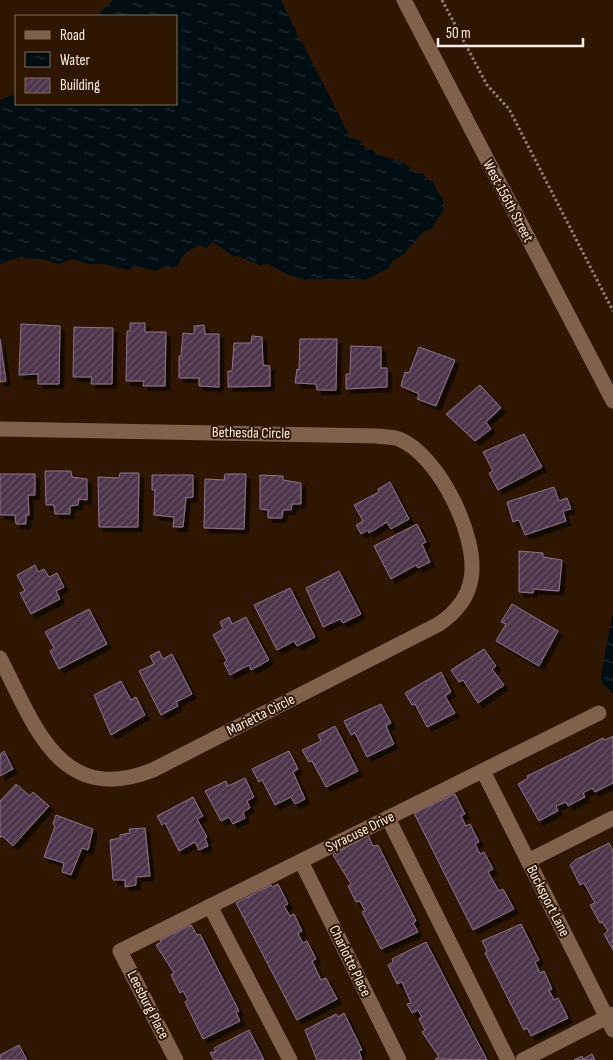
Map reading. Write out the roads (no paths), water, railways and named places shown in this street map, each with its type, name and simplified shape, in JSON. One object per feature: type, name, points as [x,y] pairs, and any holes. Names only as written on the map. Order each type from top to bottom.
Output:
[{"type":"street","name":"West 156th Street","points":[[404,0],[613,401]]},
{"type":"street","name":"Bethesda Circle","points":[[0,429],[357,436],[399,439],[426,459],[443,483],[461,518]]},
{"type":"street","name":"Marietta Circle","points":[[5,679],[54,754],[67,765],[89,778],[109,781],[131,779],[153,770],[431,629],[453,614],[465,596],[472,578],[472,555],[469,536],[461,518]]},
{"type":"street","points":[[0,658],[5,679]]},
{"type":"street","name":"Syracuse Drive","points":[[120,951],[600,714]]},
{"type":"street","name":"Bucksport Lane","points":[[483,771],[611,1021]]},
{"type":"street","points":[[388,818],[508,1060]]},
{"type":"street","points":[[528,861],[613,818]]},
{"type":"street","name":"Charlotte Place","points":[[301,861],[399,1060]]},
{"type":"street","points":[[210,906],[290,1060]]},
{"type":"street","name":"Leesburg Place","points":[[120,951],[176,1060]]},
{"type":"street","points":[[523,1060],[611,1021]]},
{"type":"water","points":[[113,0],[281,0],[297,33],[297,39],[301,40],[350,137],[361,141],[366,150],[372,150],[382,156],[404,163],[412,171],[423,174],[426,179],[433,182],[440,196],[443,197],[443,211],[431,229],[422,233],[403,255],[393,260],[389,268],[365,280],[329,278],[306,280],[287,274],[268,264],[260,265],[233,256],[213,242],[206,248],[199,245],[185,253],[177,266],[172,268],[165,266],[156,271],[136,266],[128,270],[105,264],[87,264],[73,259],[58,264],[43,259],[16,258],[0,264],[0,100],[15,93],[15,105],[178,105],[178,15],[98,15]]},
{"type":"water","points":[[613,611],[613,694],[603,684],[601,676]]}]
